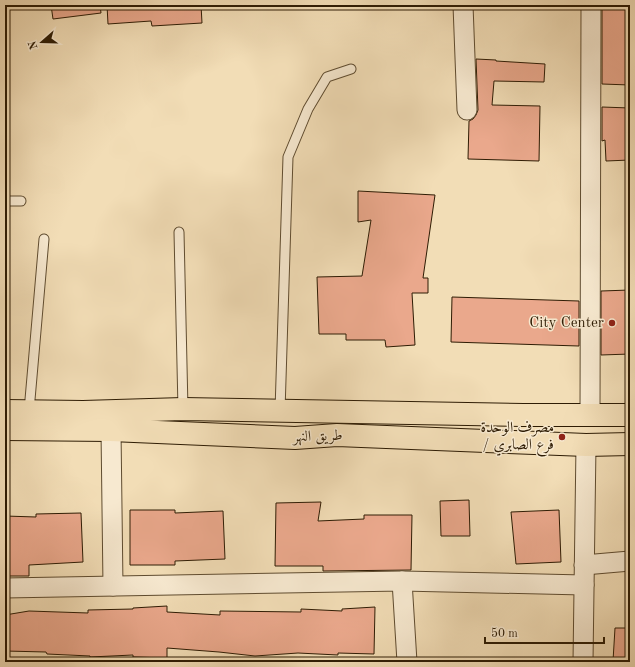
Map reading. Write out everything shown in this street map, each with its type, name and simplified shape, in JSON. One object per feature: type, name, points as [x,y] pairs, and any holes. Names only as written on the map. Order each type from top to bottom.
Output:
[{"type":"main road","name":"طريق النهر","points":[[5,411],[83,412],[183,409],[630,416]]},
{"type":"main road","points":[[277,437],[280,411]]},
{"type":"main road","name":"طريق النهر","points":[[5,429],[111,430],[295,438],[338,435],[586,445],[630,444]]},
{"type":"street","points":[[463,5],[467,110]]},
{"type":"street","points":[[590,415],[591,5]]},
{"type":"street","points":[[111,430],[113,586]]},
{"type":"street","points":[[583,662],[586,445]]},
{"type":"street","points":[[584,565],[630,561]]},
{"type":"street","points":[[402,581],[407,662]]},
{"type":"street","points":[[5,588],[402,581],[584,585]]},
{"type":"lane","points":[[280,411],[288,157],[308,109],[327,77],[351,69]]},
{"type":"lane","points":[[5,201],[21,201]]},
{"type":"lane","points":[[179,232],[183,409]]},
{"type":"lane","points":[[29,411],[44,239]]},
{"type":"building","points":[[51,5],[100,5],[101,13],[53,19]]},
{"type":"building","points":[[107,5],[201,5],[202,23],[152,26],[151,21],[108,24]]},
{"type":"building","points":[[602,5],[630,5],[630,85],[602,84]]},
{"type":"building","points":[[476,59],[545,64],[544,82],[494,81],[492,105],[540,106],[539,161],[468,159],[469,121],[473,119],[478,110]]},
{"type":"building","points":[[602,107],[630,108],[630,160],[606,161],[605,140],[602,141]]},
{"type":"building","points":[[358,191],[435,195],[423,278],[428,278],[428,293],[412,293],[415,345],[386,347],[385,340],[346,340],[346,334],[319,334],[317,277],[362,276],[371,220],[358,222]]},
{"type":"building","name":"City Center","points":[[630,290],[630,354],[601,355],[601,291]]},
{"type":"building","points":[[452,297],[579,301],[579,346],[451,342]]},
{"type":"building","points":[[469,500],[470,536],[441,536],[440,501]]},
{"type":"building","points":[[321,502],[318,521],[364,519],[364,515],[412,515],[411,570],[323,571],[323,566],[275,566],[276,503]]},
{"type":"building","points":[[130,510],[175,510],[175,513],[223,511],[225,559],[175,561],[175,565],[130,565]]},
{"type":"building","points":[[559,510],[561,562],[516,564],[511,512]]},
{"type":"building","points":[[81,513],[83,562],[29,565],[29,576],[5,576],[5,516],[36,517],[36,514]]},
{"type":"building","points":[[167,606],[167,612],[220,615],[220,611],[301,612],[301,609],[342,611],[342,609],[375,607],[374,654],[338,653],[338,655],[298,653],[255,656],[167,648],[167,658],[133,657],[133,655],[90,657],[47,654],[46,652],[5,651],[5,615],[29,611],[88,613],[88,610],[133,609]]},
{"type":"building","points":[[615,628],[630,628],[630,662],[613,661]]},
{"type":"place","name":"City Center","points":[[612,323]]},
{"type":"place","name":"مصرف الوحدة / فرع الصابري","points":[[562,437]]}]
